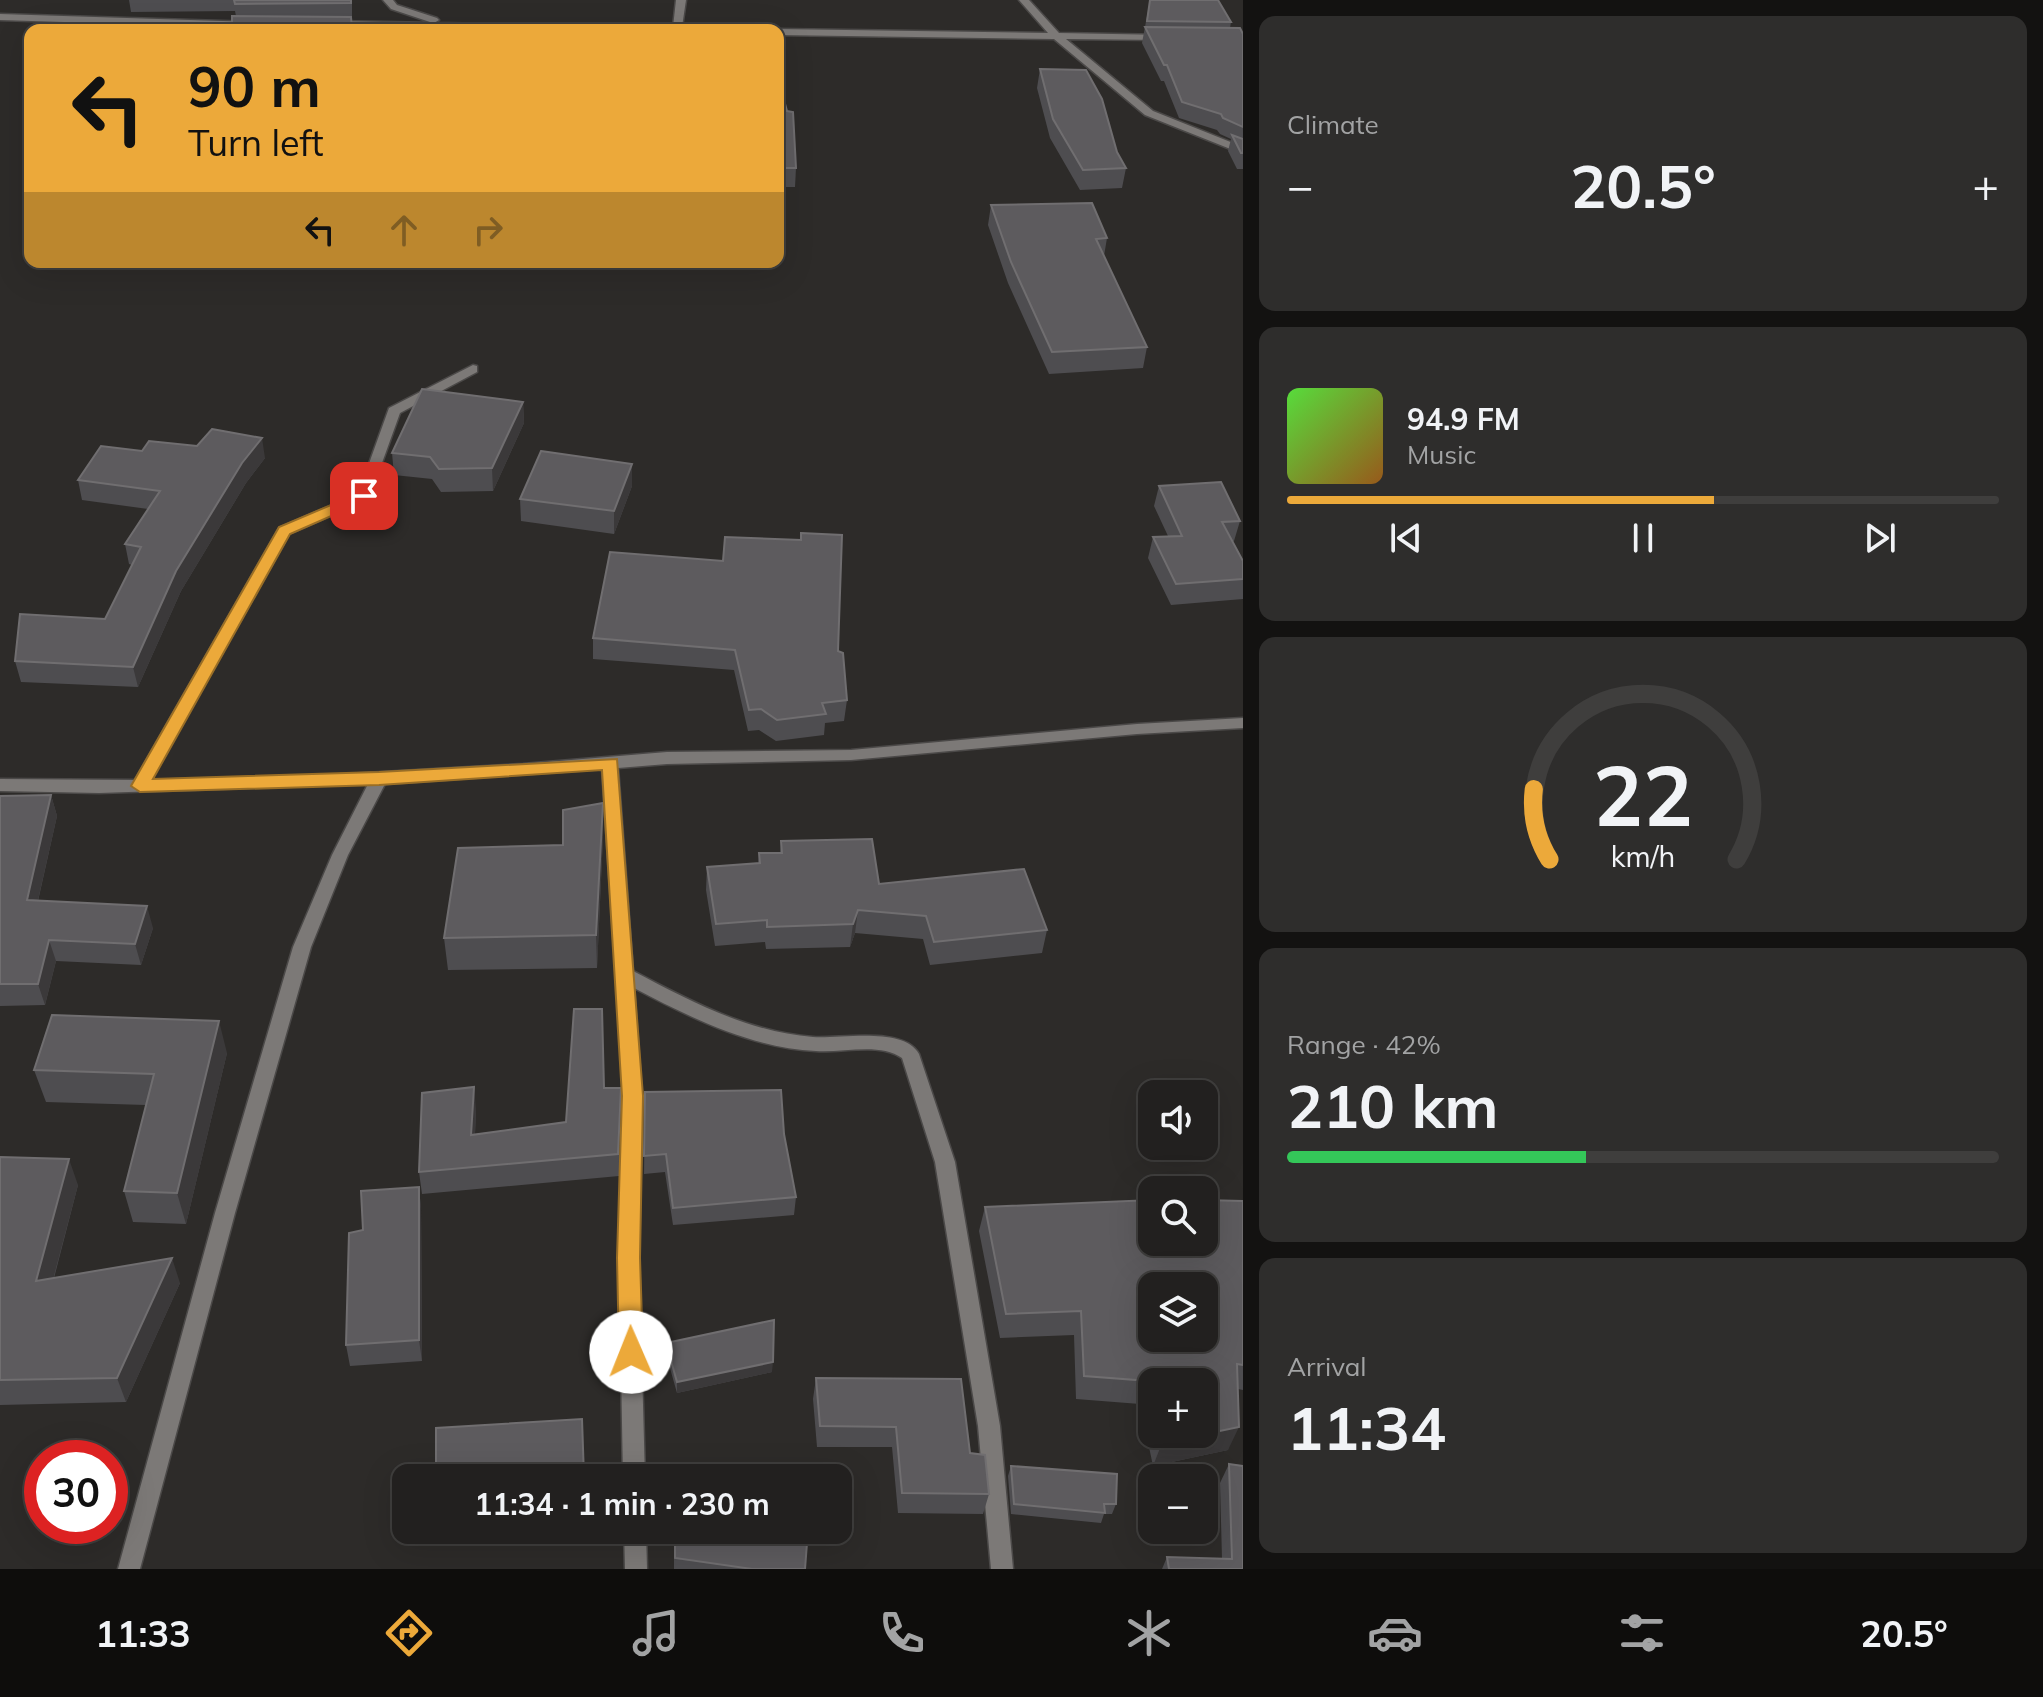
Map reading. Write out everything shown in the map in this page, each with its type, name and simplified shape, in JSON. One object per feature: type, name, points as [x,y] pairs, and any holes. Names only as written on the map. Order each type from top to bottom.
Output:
[{"type":"street","points":[[388,0],[394,7],[447,24]]},
{"type":"street","points":[[680,24],[681,0]]},
{"type":"street","points":[[1024,0],[1057,36],[1149,113],[1243,151]]},
{"type":"street","points":[[0,17],[43,13],[248,24]]},
{"type":"street","points":[[327,24],[447,24]]},
{"type":"street","points":[[784,32],[1181,37]]},
{"type":"street","points":[[140,786],[284,531],[364,496],[394,411],[473,369]]},
{"type":"street","points":[[0,785],[140,786],[379,779],[667,758],[851,755],[1137,729],[1243,723]]},
{"type":"street","points":[[610,763],[633,1096],[629,1258],[634,1464]]},
{"type":"street","points":[[129,1569],[225,1213],[302,947],[340,855],[379,779]]},
{"type":"street","points":[[625,975],[684,1006],[763,1036],[816,1045],[885,1044],[904,1047],[910,1054],[945,1162],[989,1426],[1002,1569]]},
{"type":"street","points":[[635,1544],[636,1569]]},
{"type":"building","points":[[234,0],[351,0],[351,3],[235,4]]},
{"type":"building","points":[[1150,0],[1218,0],[1231,22],[1147,21]]},
{"type":"building","points":[[232,16],[351,17],[352,24],[232,24]]},
{"type":"building","points":[[1145,27],[1240,28],[1243,34],[1243,127],[1223,118],[1221,114],[1182,102],[1167,65],[1164,65]]},
{"type":"building","points":[[1040,69],[1086,70],[1102,99],[1117,152],[1126,168],[1083,170],[1053,119]]},
{"type":"building","points":[[784,100],[787,111],[793,112],[796,168],[784,168]]},
{"type":"building","points":[[1232,135],[1243,139],[1243,153],[1241,153]]},
{"type":"building","points":[[1092,203],[1107,238],[1096,239],[1147,347],[1052,352],[1011,262],[991,205]]},
{"type":"building","points":[[422,389],[523,402],[492,468],[439,469],[430,457],[392,453]]},
{"type":"building","points":[[212,429],[262,438],[242,463],[176,571],[133,667],[15,661],[20,614],[105,619],[141,547],[125,544],[160,491],[78,480],[101,446],[142,451],[149,441],[197,446]]},
{"type":"building","points":[[541,451],[632,464],[614,511],[520,499]]},
{"type":"building","points":[[1221,482],[1240,521],[1222,522],[1243,561],[1243,579],[1176,584],[1153,537],[1182,536],[1159,486]]},
{"type":"building","points":[[801,533],[842,535],[838,651],[843,653],[847,700],[822,703],[826,714],[777,720],[761,709],[749,710],[735,650],[593,638],[610,552],[723,561],[725,537],[801,540]]},
{"type":"building","points":[[51,795],[27,900],[147,906],[135,944],[49,940],[38,984],[0,984],[0,796]]},
{"type":"building","points":[[603,803],[596,935],[444,938],[458,848],[563,845],[563,810]]},
{"type":"building","points":[[872,839],[879,884],[1024,869],[1047,930],[934,942],[926,916],[858,910],[853,924],[767,927],[767,920],[716,924],[707,867],[760,863],[759,853],[782,853],[781,841]]},
{"type":"building","points":[[574,1009],[602,1009],[604,1088],[621,1088],[618,1154],[419,1172],[422,1093],[474,1087],[471,1135],[566,1122]]},
{"type":"building","points":[[52,1015],[219,1021],[177,1193],[124,1191],[154,1074],[34,1070]]},
{"type":"building","points":[[781,1090],[784,1134],[796,1197],[673,1208],[666,1154],[644,1156],[645,1092]]},
{"type":"building","points":[[0,1157],[69,1159],[36,1281],[172,1258],[117,1378],[0,1380]]},
{"type":"building","points":[[419,1187],[419,1340],[346,1345],[349,1233],[363,1230],[361,1191]]},
{"type":"building","points":[[1218,1200],[1243,1201],[1243,1365],[1237,1364],[1239,1427],[1218,1431],[1218,1368],[1138,1368],[1138,1380],[1084,1376],[1081,1311],[1006,1314],[985,1207],[1138,1201],[1138,1256],[1218,1256]]},
{"type":"building","points":[[774,1320],[773,1362],[677,1382],[666,1343]]},
{"type":"building","points":[[816,1378],[961,1379],[970,1453],[985,1455],[989,1494],[902,1493],[896,1427],[820,1426]]},
{"type":"building","points":[[582,1419],[584,1464],[436,1464],[436,1428]]},
{"type":"building","points":[[1229,1464],[1243,1466],[1243,1569],[1169,1569],[1167,1557],[1232,1559]]},
{"type":"building","points":[[1011,1466],[1117,1474],[1116,1504],[1104,1504],[1105,1513],[1014,1504]]},
{"type":"building","points":[[675,1544],[807,1544],[805,1569],[752,1569],[675,1558]]},
{"type":"route","points":[[364,496],[284,531],[140,786],[379,779],[610,763],[633,1096],[629,1258],[631,1352]]}]
